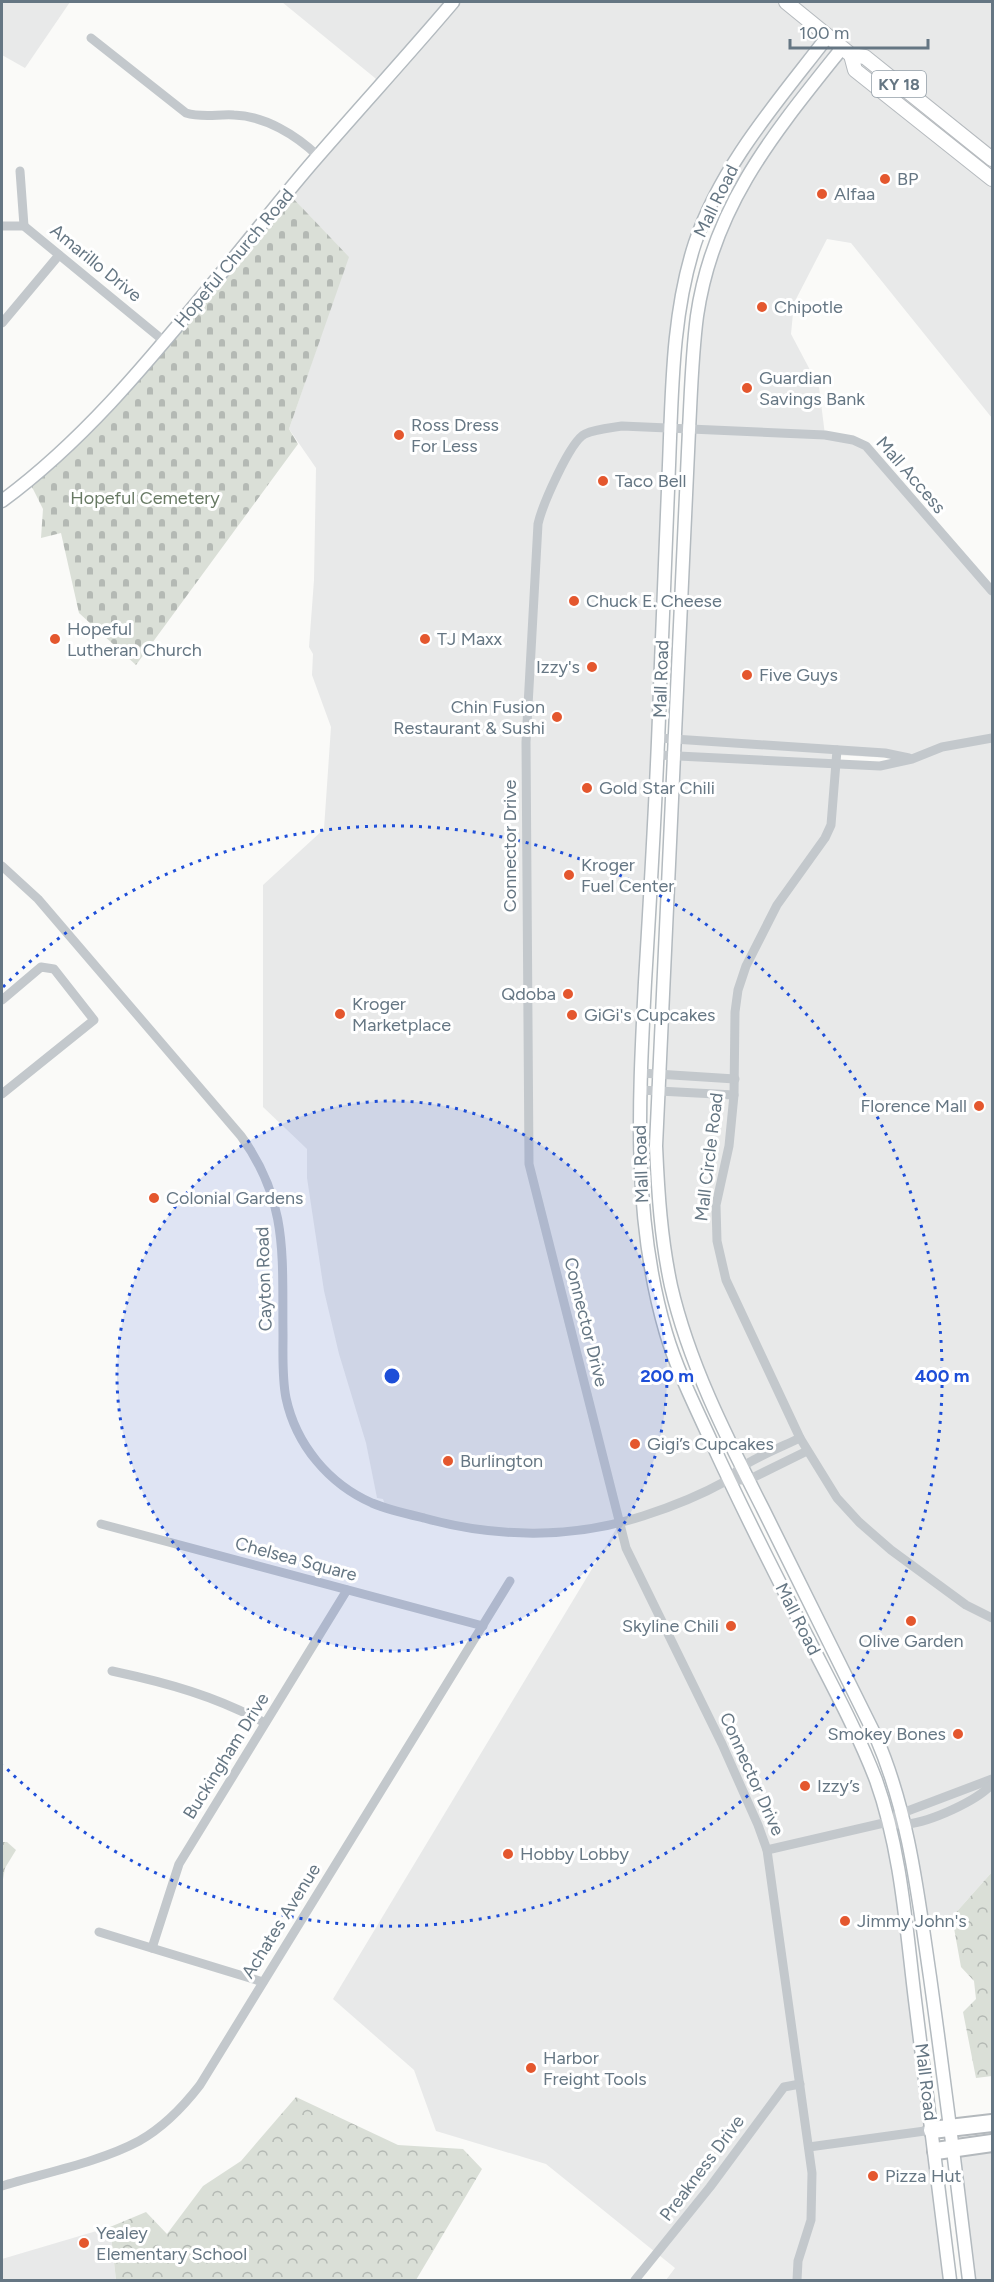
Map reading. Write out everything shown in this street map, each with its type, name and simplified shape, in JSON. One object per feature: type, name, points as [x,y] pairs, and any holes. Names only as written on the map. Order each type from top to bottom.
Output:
[{"type":"highway","points":[[932,2130],[993,2122]]},
{"type":"highway","points":[[936,2151],[993,2143]]},
{"type":"main road","name":"Hopeful Church Road","points":[[2,501],[29,481],[89,426],[127,385],[318,156],[453,2]]},
{"type":"main road","name":"KY 18","points":[[786,2],[846,51],[865,57],[993,159]]},
{"type":"main road","name":"Mall Road","points":[[828,36],[755,131],[714,198],[697,238],[686,275],[678,321],[671,429],[658,754],[640,1073],[639,1155],[647,1250],[666,1333],[683,1380],[729,1480],[839,1700],[876,1782],[888,1822],[905,1920],[936,2151],[950,2280]]},
{"type":"main road","name":"KY 18","points":[[846,51],[855,70],[993,179]]},
{"type":"main road","name":"Mall Road","points":[[846,51],[781,125],[739,189],[722,224],[709,264],[697,316],[689,430],[656,1146],[658,1202],[672,1288],[686,1336],[704,1384],[741,1466],[889,1767],[903,1818],[921,1917],[954,2149],[969,2280]]},
{"type":"street","points":[[91,38],[186,113],[195,116],[237,115],[255,118],[294,136],[318,156]]},
{"type":"street","points":[[20,171],[24,226]]},
{"type":"street","name":"Amarillo Drive","points":[[2,226],[24,226],[164,341]]},
{"type":"street","points":[[2,323],[59,255]]},
{"type":"street","name":"Connector Drive","points":[[671,429],[622,426],[584,434],[573,445],[541,509],[538,524],[526,742],[529,1164],[629,1557],[718,1736],[767,1850],[812,2173],[811,2220],[798,2261],[797,2280]]},
{"type":"street","name":"Mall Access","points":[[671,429],[825,435],[847,438],[860,443],[878,458],[902,490],[993,591]]},
{"type":"street","points":[[658,738],[885,753],[912,759]]},
{"type":"street","points":[[658,754],[880,766],[912,759],[942,747],[993,738]]},
{"type":"street","name":"Mall Circle Road","points":[[837,750],[831,825],[825,838],[777,905],[746,966],[738,990],[735,1012],[735,1079],[729,1146],[716,1205],[720,1260],[726,1280],[800,1438],[837,1498],[876,1538],[966,1605],[993,1618]]},
{"type":"street","name":"Cayton Road","points":[[2,866],[25,885],[241,1136],[262,1169],[276,1206],[281,1235],[283,1366],[286,1397],[297,1431],[318,1463],[340,1484],[371,1502],[447,1525],[499,1533],[532,1534],[565,1532],[619,1523],[667,1508],[729,1480]]},
{"type":"street","points":[[2,1000],[41,967],[47,967],[54,969],[94,1020],[4,1088]]},
{"type":"street","points":[[640,1073],[735,1079]]},
{"type":"street","points":[[640,1090],[734,1095]]},
{"type":"street","points":[[729,1480],[741,1466],[800,1438]]},
{"type":"street","points":[[729,1480],[748,1480],[807,1451]]},
{"type":"street","name":"Chelsea Square","points":[[101,1524],[483,1626]]},
{"type":"street","name":"Achates Avenue","points":[[2,2186],[120,2150],[139,2141],[172,2117],[200,2085],[510,1581]]},
{"type":"street","name":"Buckingham Drive","points":[[152,1948],[179,1864],[347,1590]]},
{"type":"street","points":[[112,1671],[154,1680],[221,1700],[266,1723]]},
{"type":"street","points":[[903,1818],[993,1779]]},
{"type":"street","points":[[767,1850],[959,1806],[985,1792],[993,1784]]},
{"type":"street","points":[[99,1932],[263,1982]]},
{"type":"street","name":"Preakness Drive","points":[[635,2280],[710,2187],[784,2087],[800,2084]]},
{"type":"street","points":[[809,2147],[932,2130]]},
{"type":"shaded area","points":[[2,2],[70,2],[25,68],[2,55]]},
{"type":"shaded area","points":[[282,2],[992,2],[992,418],[851,243],[827,239],[794,303],[791,334],[819,387],[825,435],[860,443],[992,591],[992,1872],[952,1917],[921,1917],[889,1767],[686,1336],[658,1201],[697,316],[738,189],[723,182],[714,198],[678,321],[640,1076],[647,1250],[690,1396],[839,1700],[888,1822],[950,2280],[666,2280],[675,2268],[546,2164],[436,2131],[414,2070],[333,1999],[619,1524],[499,1532],[386,1508],[383,1499],[377,1498],[366,1443],[339,1354],[324,1291],[307,1178],[307,1149],[263,1107],[263,885],[324,829],[331,727],[312,675],[313,654],[309,647],[314,580],[316,468],[289,429],[348,257],[288,193],[380,87],[375,78]],"holes":[[[837,755],[909,759],[880,766],[836,763]]]},
{"type":"shaded area","points":[[992,2143],[992,2280],[969,2280],[953,2149]]},
{"type":"shaded area","name":"Yealey Elementary School","points":[[110,2227],[116,2280],[2,2280],[2,2259]]},
{"type":"green space","name":"Hopeful Cemetery","points":[[288,193],[349,257],[289,429],[298,444],[136,665],[79,613],[61,533],[41,538],[43,509],[29,481],[69,445]]},
{"type":"green space","points":[[2,1842],[7,1842],[16,1850],[5,1868],[2,1885]]},
{"type":"green space","points":[[992,1872],[992,2076],[976,2078],[963,2012],[976,1999],[974,1981],[961,1967],[952,1917]]},
{"type":"green space","points":[[296,2097],[398,2145],[463,2149],[482,2169],[416,2280],[116,2280],[110,2227],[146,2212],[167,2234],[203,2186],[241,2161]]},
{"type":"place","name":"BP","points":[[885,179]]},
{"type":"place","name":"Alfaa","points":[[822,194]]},
{"type":"place","name":"Chipotle","points":[[762,307]]},
{"type":"place","name":"Guardian Savings Bank","points":[[747,388]]},
{"type":"place","name":"Ross Dress For Less","points":[[399,435]]},
{"type":"place","name":"Taco Bell","points":[[603,481]]},
{"type":"place","name":"Chuck E. Cheese","points":[[574,601]]},
{"type":"place","name":"Hopeful Lutheran Church","points":[[55,639]]},
{"type":"place","name":"TJ Maxx","points":[[425,639]]},
{"type":"place","name":"Izzy's","points":[[592,667]]},
{"type":"place","name":"Five Guys","points":[[747,675]]},
{"type":"place","name":"Chin Fusion Restaurant & Sushi","points":[[557,717]]},
{"type":"place","name":"Gold Star Chili","points":[[587,788]]},
{"type":"place","name":"Kroger Fuel Center","points":[[569,875]]},
{"type":"place","name":"Qdoba","points":[[568,994]]},
{"type":"place","name":"Kroger Marketplace","points":[[340,1014]]},
{"type":"place","name":"GiGi's Cupcakes","points":[[572,1015]]},
{"type":"place","name":"Florence Mall","points":[[979,1106]]},
{"type":"place","name":"Colonial Gardens","points":[[154,1198]]},
{"type":"place","name":"Gigi’s Cupcakes","points":[[635,1444]]},
{"type":"place","name":"Burlington","points":[[448,1461]]},
{"type":"place","name":"Olive Garden","points":[[911,1621]]},
{"type":"place","name":"Skyline Chili","points":[[731,1626]]},
{"type":"place","name":"Smokey Bones","points":[[958,1734]]},
{"type":"place","name":"Izzy’s","points":[[805,1786]]},
{"type":"place","name":"Hobby Lobby","points":[[508,1854]]},
{"type":"place","name":"Jimmy John's","points":[[845,1921]]},
{"type":"place","name":"Harbor Freight Tools","points":[[531,2068]]},
{"type":"place","name":"Pizza Hut","points":[[873,2176]]},
{"type":"place","name":"Yealey Elementary School","points":[[84,2243]]}]
